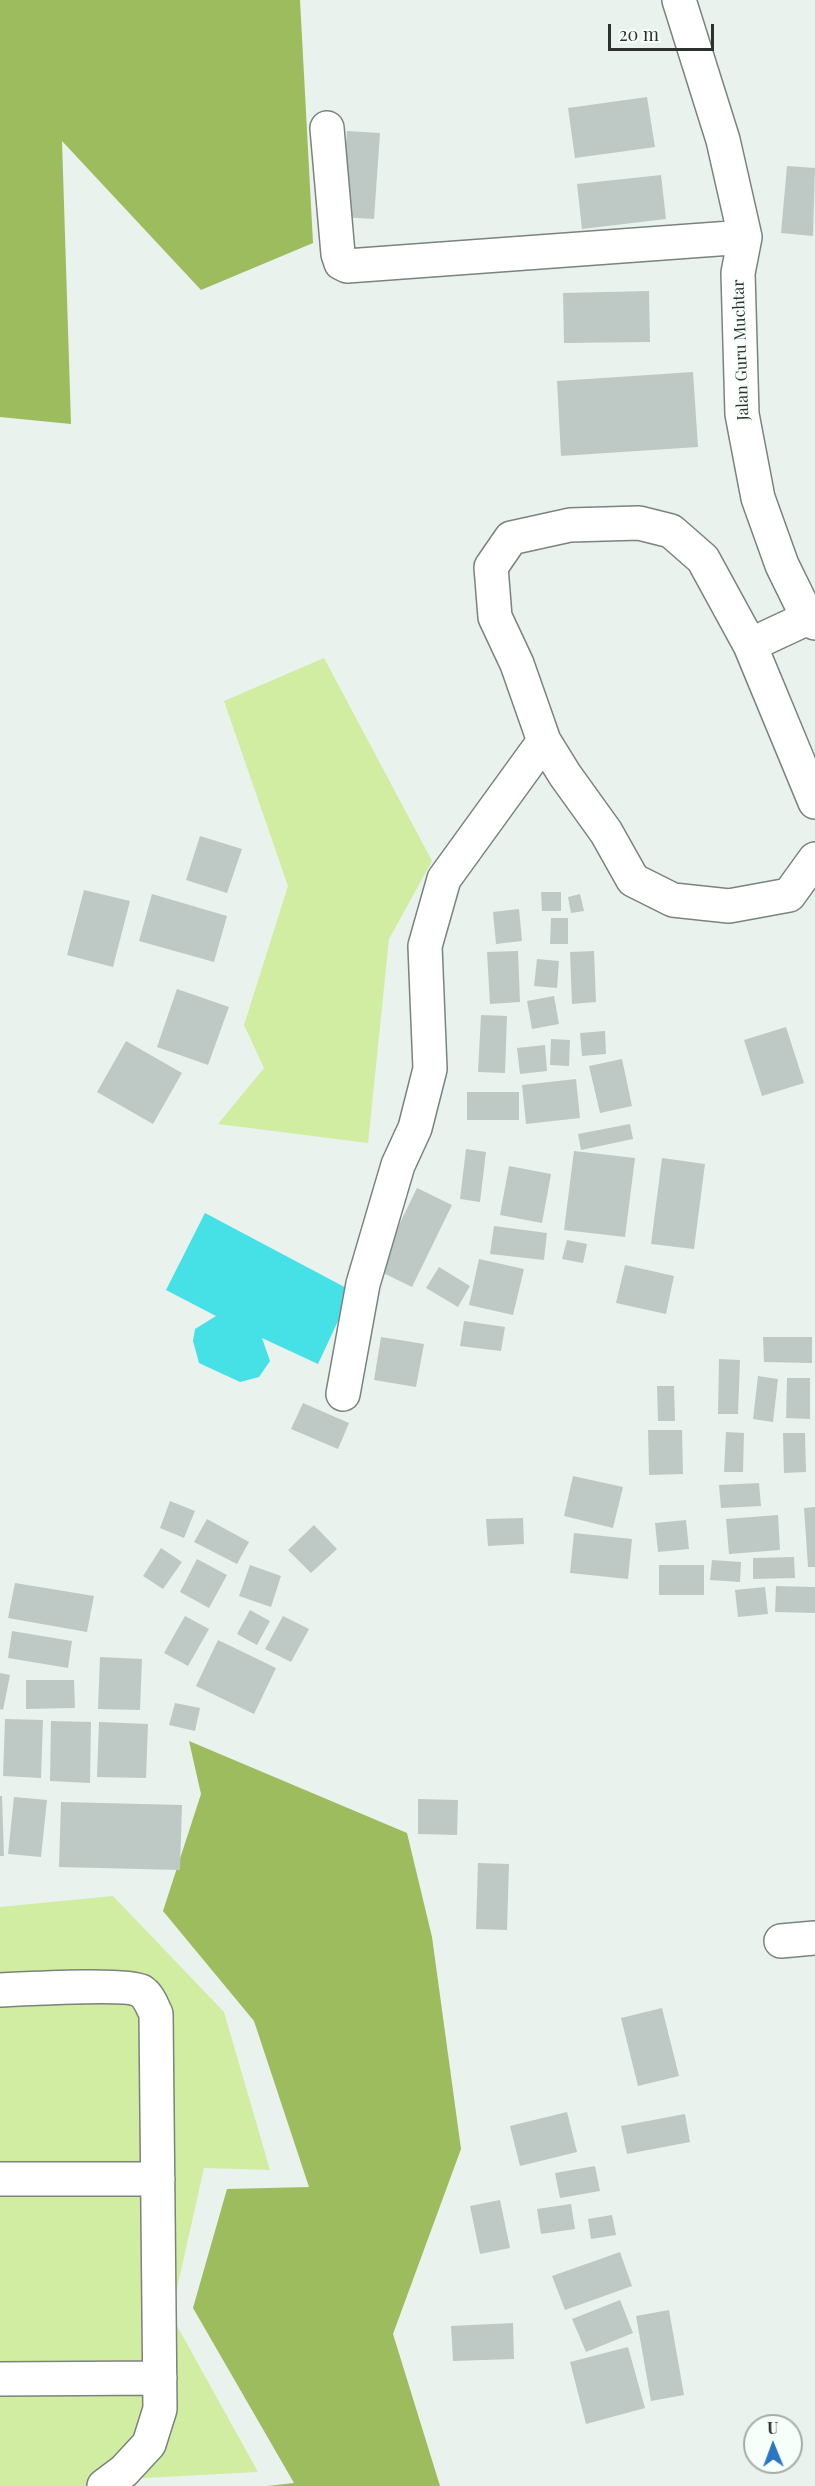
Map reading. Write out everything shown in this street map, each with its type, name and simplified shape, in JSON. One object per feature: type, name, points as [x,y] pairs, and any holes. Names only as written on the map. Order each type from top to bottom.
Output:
[{"type":"street","name":"Jalan Guru Muchtar","points":[[679,0],[723,140],[745,237],[738,273],[742,414],[758,498],[782,565],[811,621]]},
{"type":"street","points":[[327,128],[338,254],[341,263],[347,266],[745,237]]},
{"type":"street","points":[[815,802],[750,645],[703,559],[671,531],[639,523],[570,525],[512,538],[491,567],[495,617],[517,664],[544,741],[606,832],[633,880],[673,900],[729,906],[789,895],[815,859]]},
{"type":"street","points":[[750,645],[811,621]]},
{"type":"street","points":[[343,1394],[363,1284],[398,1165],[415,1128],[430,1069],[425,946],[444,879],[544,741]]},
{"type":"street","points":[[781,1941],[815,1938]]},
{"type":"street","points":[[0,1990],[117,1987],[140,1990],[150,2000],[156,2014],[160,2409],[149,2444],[124,2471],[104,2486]]},
{"type":"street","points":[[0,2179],[158,2179]]},
{"type":"street","points":[[0,2379],[160,2378]]},
{"type":"green space","points":[[0,0],[300,0],[313,243],[201,290],[62,141],[71,424],[0,417]]},
{"type":"green space","points":[[324,658],[432,861],[389,939],[368,1143],[218,1124],[264,1068],[244,1025],[288,886],[224,701]]},
{"type":"green space","points":[[189,1741],[407,1833],[432,1937],[461,2149],[393,2334],[440,2486],[267,2486],[294,2483],[193,2308],[227,2189],[309,2187],[254,2021],[163,1911],[201,1794]]},
{"type":"green space","points":[[113,1896],[224,2012],[270,2170],[204,2168],[171,2315],[258,2472],[126,2479],[124,2486],[0,2486],[0,1907]]},
{"type":"water","points":[[205,1213],[352,1291],[318,1364],[262,1338],[270,1361],[259,1377],[240,1382],[199,1363],[193,1341],[195,1329],[216,1316],[166,1290]]},
{"type":"building","points":[[647,97],[655,147],[575,158],[568,108]]},
{"type":"building","points":[[347,131],[380,133],[374,219],[341,217]]},
{"type":"building","points":[[787,166],[815,168],[813,236],[781,233]]},
{"type":"building","points":[[661,175],[666,219],[582,229],[577,184]]},
{"type":"building","points":[[649,291],[650,342],[564,343],[563,293]]},
{"type":"building","points":[[693,372],[698,447],[561,456],[557,381]]},
{"type":"building","points":[[200,836],[242,849],[227,893],[186,880]]},
{"type":"building","points":[[84,890],[130,901],[113,967],[67,955]]},
{"type":"building","points":[[541,892],[561,892],[561,911],[542,911]]},
{"type":"building","points":[[152,894],[227,916],[214,962],[139,941]]},
{"type":"building","points":[[580,894],[584,911],[571,913],[568,897]]},
{"type":"building","points":[[519,909],[522,941],[496,944],[493,912]]},
{"type":"building","points":[[551,918],[568,918],[568,944],[550,944]]},
{"type":"building","points":[[518,951],[520,1002],[490,1004],[487,952]]},
{"type":"building","points":[[594,951],[596,1002],[572,1004],[570,952]]},
{"type":"building","points":[[537,959],[559,961],[557,988],[534,986]]},
{"type":"building","points":[[177,989],[229,1007],[208,1065],[157,1047]]},
{"type":"building","points":[[554,996],[559,1024],[532,1029],[527,1001]]},
{"type":"building","points":[[481,1015],[507,1016],[505,1073],[478,1072]]},
{"type":"building","points":[[786,1027],[804,1083],[762,1096],[744,1040]]},
{"type":"building","points":[[605,1031],[606,1054],[582,1056],[580,1033]]},
{"type":"building","points":[[551,1039],[570,1040],[569,1066],[550,1065]]},
{"type":"building","points":[[126,1041],[182,1073],[153,1124],[97,1092]]},
{"type":"building","points":[[545,1045],[547,1071],[520,1074],[517,1048]]},
{"type":"building","points":[[622,1059],[632,1106],[600,1113],[589,1066]]},
{"type":"building","points":[[576,1079],[580,1118],[526,1124],[522,1085]]},
{"type":"building","points":[[467,1092],[519,1092],[519,1120],[467,1120]]},
{"type":"building","points":[[630,1124],[633,1139],[581,1150],[578,1134]]},
{"type":"building","points":[[466,1149],[486,1152],[480,1202],[460,1199]]},
{"type":"building","points":[[574,1151],[635,1158],[625,1237],[564,1230]]},
{"type":"building","points":[[662,1158],[705,1164],[694,1249],[651,1244]]},
{"type":"building","points":[[509,1166],[551,1174],[542,1223],[500,1215]]},
{"type":"building","points":[[417,1188],[452,1205],[412,1287],[377,1270]]},
{"type":"building","points":[[494,1226],[547,1233],[544,1260],[490,1254]]},
{"type":"building","points":[[567,1240],[587,1244],[583,1263],[562,1259]]},
{"type":"building","points":[[479,1259],[524,1269],[513,1315],[469,1305]]},
{"type":"building","points":[[625,1265],[674,1276],[666,1314],[616,1303]]},
{"type":"building","points":[[439,1267],[470,1286],[458,1307],[426,1288]]},
{"type":"building","points":[[464,1321],[505,1327],[501,1351],[460,1346]]},
{"type":"building","points":[[381,1337],[424,1344],[416,1387],[374,1380]]},
{"type":"building","points":[[763,1337],[812,1337],[812,1363],[764,1362]]},
{"type":"building","points":[[719,1359],[740,1360],[738,1414],[718,1414]]},
{"type":"building","points":[[758,1376],[778,1379],[773,1422],[753,1419]]},
{"type":"building","points":[[787,1378],[810,1378],[810,1419],[786,1418]]},
{"type":"building","points":[[657,1386],[674,1386],[675,1421],[658,1421]]},
{"type":"building","points":[[303,1403],[349,1423],[338,1449],[291,1429]]},
{"type":"building","points":[[648,1430],[682,1430],[683,1474],[649,1475]]},
{"type":"building","points":[[726,1432],[744,1433],[743,1472],[724,1472]]},
{"type":"building","points":[[783,1433],[805,1433],[806,1472],[784,1473]]},
{"type":"building","points":[[573,1476],[623,1487],[613,1528],[564,1516]]},
{"type":"building","points":[[759,1483],[761,1506],[721,1508],[719,1485]]},
{"type":"building","points":[[170,1501],[195,1511],[184,1538],[160,1528]]},
{"type":"building","points":[[815,1507],[815,1567],[808,1567],[804,1508]]},
{"type":"building","points":[[778,1515],[780,1550],[729,1554],[726,1519]]},
{"type":"building","points":[[523,1518],[524,1544],[488,1546],[486,1519]]},
{"type":"building","points":[[207,1519],[249,1542],[237,1564],[194,1542]]},
{"type":"building","points":[[686,1520],[689,1549],[658,1552],[655,1523]]},
{"type":"building","points":[[314,1525],[337,1549],[311,1573],[288,1550]]},
{"type":"building","points":[[574,1533],[632,1539],[628,1579],[570,1573]]},
{"type":"building","points":[[161,1548],[182,1562],[163,1589],[143,1576]]},
{"type":"building","points":[[794,1557],[795,1578],[753,1579],[753,1558]]},
{"type":"building","points":[[197,1559],[227,1575],[209,1608],[180,1592]]},
{"type":"building","points":[[712,1560],[741,1562],[740,1582],[710,1580]]},
{"type":"building","points":[[250,1565],[281,1576],[271,1607],[239,1596]]},
{"type":"building","points":[[659,1565],[704,1565],[704,1595],[659,1595]]},
{"type":"building","points":[[15,1583],[94,1596],[87,1632],[8,1618]]},
{"type":"building","points":[[776,1586],[815,1587],[815,1613],[775,1612]]},
{"type":"building","points":[[765,1587],[768,1614],[738,1617],[735,1590]]},
{"type":"building","points":[[250,1610],[270,1621],[257,1645],[237,1634]]},
{"type":"building","points":[[185,1616],[209,1629],[188,1666],[164,1653]]},
{"type":"building","points":[[283,1616],[309,1629],[291,1662],[265,1649]]},
{"type":"building","points":[[12,1631],[72,1641],[68,1668],[8,1658]]},
{"type":"building","points":[[218,1640],[276,1668],[254,1714],[196,1686]]},
{"type":"building","points":[[100,1657],[142,1659],[140,1710],[98,1709]]},
{"type":"building","points":[[0,1673],[10,1675],[3,1710],[0,1709]]},
{"type":"building","points":[[26,1680],[74,1680],[75,1708],[26,1709]]},
{"type":"building","points":[[175,1703],[200,1708],[195,1731],[169,1725]]},
{"type":"building","points":[[5,1719],[43,1720],[41,1778],[3,1776]]},
{"type":"building","points":[[51,1721],[91,1722],[90,1783],[50,1781]]},
{"type":"building","points":[[99,1722],[148,1724],[146,1778],[97,1777]]},
{"type":"building","points":[[0,1796],[2,1796],[4,1856],[0,1856]]},
{"type":"building","points":[[14,1797],[47,1800],[41,1857],[8,1854]]},
{"type":"building","points":[[418,1799],[458,1800],[457,1835],[418,1834]]},
{"type":"building","points":[[61,1802],[182,1805],[180,1870],[59,1867]]},
{"type":"building","points":[[478,1863],[509,1864],[507,1930],[476,1929]]},
{"type":"building","points":[[662,2008],[679,2076],[638,2086],[621,2018]]},
{"type":"building","points":[[567,2112],[577,2152],[520,2166],[510,2126]]},
{"type":"building","points":[[685,2114],[690,2142],[627,2154],[621,2126]]},
{"type":"building","points":[[595,2166],[600,2191],[560,2198],[555,2173]]},
{"type":"building","points":[[500,2200],[510,2248],[480,2254],[470,2206]]},
{"type":"building","points":[[571,2204],[575,2229],[541,2234],[537,2209]]},
{"type":"building","points":[[612,2215],[616,2235],[591,2239],[588,2219]]},
{"type":"building","points":[[620,2252],[632,2286],[565,2310],[552,2276]]},
{"type":"building","points":[[620,2300],[633,2333],[586,2352],[572,2319]]},
{"type":"building","points":[[669,2310],[684,2395],[651,2401],[636,2316]]},
{"type":"building","points":[[513,2323],[514,2359],[453,2361],[451,2326]]},
{"type":"building","points":[[628,2347],[645,2408],[586,2424],[570,2362]]}]
